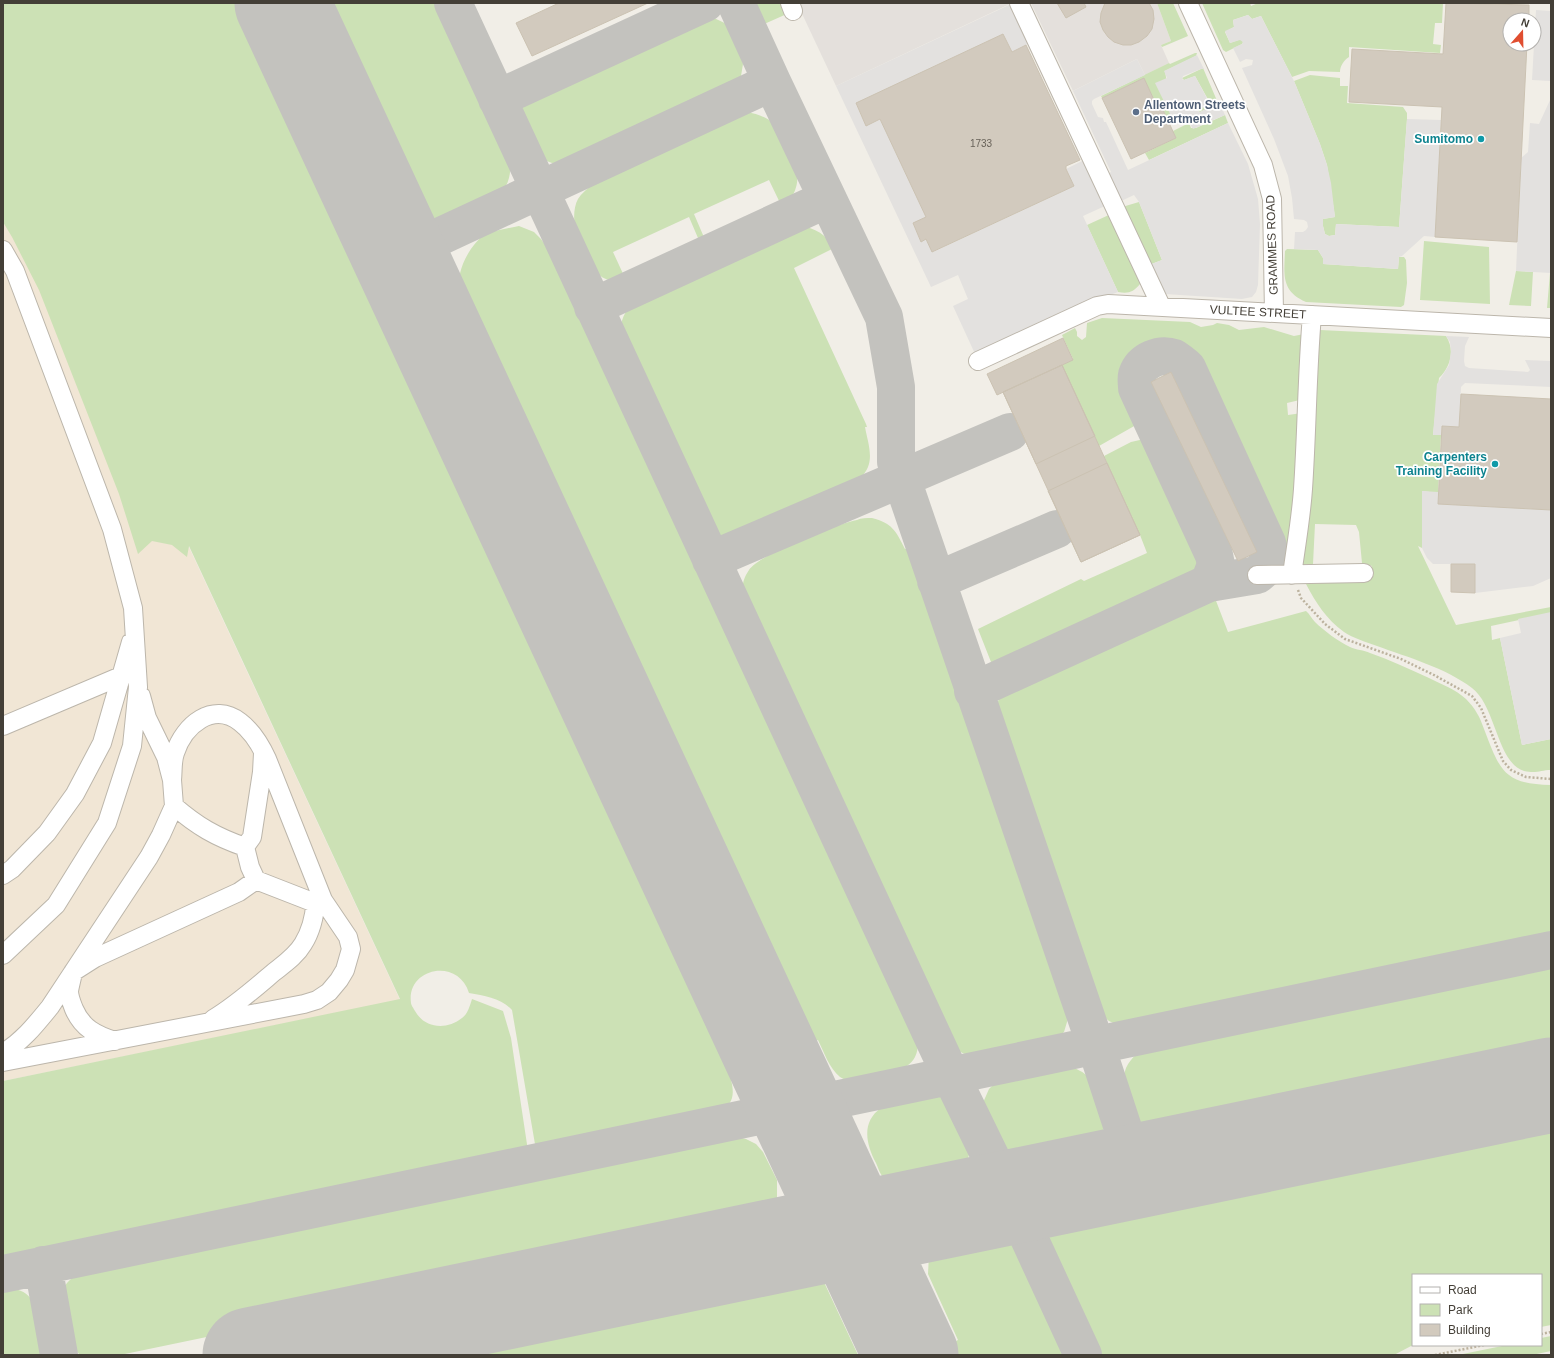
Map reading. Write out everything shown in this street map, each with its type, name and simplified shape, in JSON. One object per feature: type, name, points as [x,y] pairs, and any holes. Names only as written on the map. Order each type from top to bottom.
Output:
[{"type":"street","points":[[1019,3],[1161,306]]},
{"type":"street","name":"GRAMMES ROAD","points":[[1188,3],[1263,165],[1269,184],[1273,219],[1274,313]]},
{"type":"street","points":[[3,250],[15,271],[112,529],[133,608],[138,687],[132,746],[106,823],[56,905],[3,955]]},
{"type":"street","name":"VULTEE STREET","points":[[978,361],[1097,306],[1108,304],[1551,328]]},
{"type":"street","points":[[1292,575],[1301,519],[1308,358],[1312,315]]},
{"type":"street","points":[[1256,575],[1364,573]]},
{"type":"street","points":[[3,875],[12,869],[47,833],[75,794],[102,743],[134,630]]},
{"type":"street","points":[[3,726],[121,676]]},
{"type":"street","points":[[138,687],[147,718],[166,757],[172,780]]},
{"type":"street","points":[[3,1053],[13,1047],[32,1029],[50,1007],[149,857],[174,806],[172,780],[174,753],[182,737],[197,720],[208,716],[231,716],[241,722],[261,746],[264,752],[319,902],[348,937],[350,949],[345,970],[329,992],[317,1000],[304,1004],[3,1062]]},
{"type":"street","points":[[264,752],[252,837],[245,847],[250,867],[256,880],[319,902]]},
{"type":"street","points":[[174,806],[193,823],[224,840],[245,847]]},
{"type":"street","points":[[115,1041],[100,1036],[87,1029],[78,1018],[69,992],[73,972],[95,958],[239,892],[256,880]]},
{"type":"street","points":[[206,1024],[243,998],[292,957],[303,944],[319,902]]},
{"type":"path","points":[[1292,575],[1301,598],[1325,624],[1345,639],[1401,659],[1472,696],[1481,708],[1503,761],[1511,770],[1526,777],[1551,779]]},
{"type":"path","points":[[1435,1355],[1479,1346]]},
{"type":"shaded area","points":[[797,3],[1012,3],[836,86]]},
{"type":"shaded area","points":[[1031,3],[1157,3],[1171,41],[1161,45],[1169,63],[1145,75],[1137,59],[1073,91]]},
{"type":"shaded area","points":[[1011,4],[1030,43],[1012,52],[1003,34],[856,104],[866,126],[880,119],[926,217],[913,224],[921,242],[926,239],[933,252],[1074,186],[1066,169],[1084,160],[1105,206],[1083,216],[1118,292],[1073,309],[976,356],[953,306],[968,299],[958,275],[931,287],[836,86]]},
{"type":"shaded area","points":[[1536,10],[1551,11],[1551,81],[1532,80],[1534,52],[1542,52],[1542,12],[1536,12]]},
{"type":"shaded area","points":[[1248,15],[1252,19],[1261,16],[1294,81],[1320,144],[1331,183],[1335,217],[1323,219],[1325,234],[1329,236],[1335,235],[1336,224],[1399,227],[1407,119],[1441,120],[1435,237],[1424,236],[1399,257],[1398,269],[1323,264],[1323,258],[1318,250],[1294,249],[1295,232],[1303,232],[1306,230],[1308,227],[1307,222],[1304,220],[1294,219],[1288,176],[1274,139],[1242,68],[1252,65],[1253,60],[1246,59],[1240,62],[1233,48],[1242,44],[1243,42],[1240,40],[1230,43],[1225,31],[1234,27],[1233,20]]},
{"type":"shaded area","points":[[1197,55],[1204,69],[1183,76],[1182,79],[1184,80],[1195,76],[1210,104],[1197,110],[1198,111],[1200,112],[1218,103],[1218,100],[1225,115],[1193,129],[1185,116],[1181,116],[1173,120],[1155,83],[1167,78],[1164,71]]},
{"type":"shaded area","points":[[1137,59],[1145,75],[1094,99],[1092,104],[1098,117],[1103,118],[1104,122],[1106,122],[1128,170],[1228,123],[1248,164],[1258,199],[1260,224],[1258,285],[1256,292],[1252,297],[1242,299],[1165,294],[1149,265],[1162,260],[1139,202],[1134,195],[1119,202],[1106,175],[1111,172],[1073,91]]},
{"type":"shaded area","points":[[1551,98],[1551,273],[1516,271],[1521,158],[1528,152],[1530,123],[1539,124]]},
{"type":"shaded area","points":[[3,148],[188,545],[400,1000],[3,1081]]},
{"type":"shaded area","points":[[1446,336],[1469,337],[1465,346],[1464,361],[1465,366],[1469,368],[1528,372],[1530,370],[1525,360],[1551,361],[1551,387],[1465,383],[1461,387],[1459,427],[1442,426],[1441,435],[1433,435],[1437,384],[1449,365],[1451,351],[1450,342]]},
{"type":"shaded area","points":[[1422,491],[1438,492],[1438,504],[1551,510],[1551,578],[1533,586],[1475,593],[1475,564],[1433,564],[1427,558],[1422,548]]},
{"type":"shaded area","points":[[1551,612],[1551,739],[1522,745],[1500,638],[1521,633],[1518,619]]},
{"type":"green space","points":[[3,3],[254,3],[752,1070],[731,1080],[733,1090],[732,1099],[730,1103],[722,1110],[536,1150],[512,1010],[498,1000],[469,993],[463,982],[455,974],[444,971],[434,971],[424,975],[416,982],[412,991],[411,1005],[419,1017],[424,1021],[437,1026],[443,1026],[456,1022],[466,1014],[472,999],[503,1011],[511,1038],[528,1151],[3,1261],[3,1081],[400,999],[189,546],[187,557],[172,545],[152,541],[138,554],[119,494],[39,290],[3,222]]},
{"type":"green space","points":[[313,3],[439,3],[510,160],[507,184],[502,192],[489,202],[435,227],[426,229],[413,228],[316,22]]},
{"type":"green space","points":[[746,3],[785,3],[789,13],[760,26],[754,20]]},
{"type":"green space","points":[[1157,3],[1173,3],[1188,36],[1162,47],[1161,45],[1171,41]]},
{"type":"green space","points":[[1202,3],[1250,3],[1251,6],[1258,3],[1443,3],[1442,23],[1435,23],[1433,44],[1441,45],[1440,53],[1349,47],[1349,57],[1343,63],[1340,72],[1309,71],[1292,77],[1261,16],[1252,19],[1248,15],[1233,20],[1234,27],[1225,32],[1230,43],[1241,39],[1243,42],[1242,44],[1226,52],[1223,50]]},
{"type":"green space","points":[[693,18],[714,18],[731,26],[741,51],[743,64],[741,76],[721,95],[574,162],[552,163],[539,158],[522,126],[521,111],[531,94]]},
{"type":"green space","points":[[1197,53],[1196,56],[1165,71],[1173,120],[1181,116],[1186,117],[1170,124],[1158,99],[1154,100],[1144,78],[1102,98],[1101,96],[1169,63],[1170,64]]},
{"type":"green space","points":[[1203,68],[1218,103],[1200,112],[1197,110],[1210,103],[1195,76],[1184,80],[1182,78]]},
{"type":"green space","points":[[1310,75],[1340,78],[1340,86],[1348,86],[1347,103],[1403,107],[1407,113],[1399,227],[1336,224],[1335,235],[1329,236],[1325,234],[1323,219],[1335,217],[1327,165],[1294,81]]},
{"type":"green space","points":[[747,112],[762,116],[774,124],[788,147],[794,161],[797,176],[795,192],[786,203],[781,205],[769,180],[694,214],[706,242],[701,245],[689,217],[613,252],[625,278],[612,281],[601,276],[591,267],[583,254],[577,239],[575,224],[575,210],[578,199],[584,191],[609,174],[609,172],[721,120],[733,115]]},
{"type":"green space","points":[[1225,115],[1228,123],[1149,160],[1145,153],[1176,138],[1173,131],[1189,123],[1191,128],[1196,128]]},
{"type":"green space","points":[[1139,202],[1162,260],[1149,265],[1122,207]]},
{"type":"green space","points":[[1111,214],[1140,280],[1140,284],[1133,291],[1125,293],[1118,292],[1087,225]]},
{"type":"green space","points":[[519,226],[534,232],[541,239],[561,267],[913,1021],[917,1034],[917,1052],[910,1064],[892,1074],[869,1081],[848,1080],[840,1077],[833,1069],[818,1040],[796,1050],[462,332],[458,302],[459,276],[469,252],[477,241],[489,230],[490,232]]},
{"type":"green space","points":[[800,226],[811,228],[820,232],[834,248],[794,268],[866,424],[867,427],[865,427],[870,452],[868,467],[853,485],[828,501],[753,537],[742,540],[729,539],[714,532],[708,526],[623,345],[621,337],[621,324],[626,312],[641,297],[790,229]]},
{"type":"green space","points":[[1424,241],[1489,247],[1490,304],[1420,300]]},
{"type":"green space","points":[[1287,249],[1318,250],[1323,258],[1323,264],[1398,269],[1399,257],[1404,257],[1406,260],[1407,283],[1404,305],[1401,307],[1306,302],[1292,293],[1288,287],[1285,275],[1285,251]]},
{"type":"green space","points":[[1516,271],[1533,272],[1531,306],[1509,305]]},
{"type":"green space","points":[[1550,273],[1551,308],[1547,308]]},
{"type":"green space","points":[[1102,318],[1190,322],[1201,327],[1217,323],[1229,325],[1239,330],[1264,327],[1294,336],[1304,334],[1304,399],[1287,403],[1288,415],[1302,413],[1290,548],[1286,552],[1279,553],[1191,362],[1174,349],[1157,349],[1121,366],[1147,424],[1136,425],[1099,446],[1062,365],[1073,359],[1062,335],[1075,328],[1077,336],[1082,340],[1086,337],[1087,323]]},
{"type":"green space","points":[[1320,330],[1446,336],[1449,341],[1451,352],[1450,358],[1449,363],[1439,378],[1433,435],[1441,435],[1438,493],[1422,491],[1422,548],[1418,546],[1456,625],[1551,607],[1551,613],[1491,626],[1492,640],[1500,638],[1522,745],[1551,739],[1551,770],[1528,772],[1515,766],[1502,746],[1492,720],[1480,696],[1472,688],[1462,681],[1438,669],[1360,640],[1344,632],[1332,622],[1322,610],[1306,584],[1367,580],[1372,566],[1362,563],[1359,532],[1356,525],[1315,524],[1313,564],[1300,567],[1315,336]]},
{"type":"green space","points":[[1153,437],[1204,545],[1204,557],[1200,570],[1189,583],[1009,665],[1001,667],[995,665],[991,662],[978,629],[1081,579],[1084,581],[1147,553],[1104,456],[1131,442]]},
{"type":"green space","points":[[872,518],[889,525],[899,537],[905,549],[910,548],[950,676],[955,678],[1070,1012],[1064,1032],[1052,1042],[987,1056],[965,1054],[960,1052],[951,1044],[943,1031],[743,602],[743,581],[749,570],[756,563],[782,548],[816,533],[860,519]]},
{"type":"green space","points":[[1213,593],[1228,632],[1306,611],[1322,629],[1346,645],[1392,662],[1429,678],[1462,695],[1475,709],[1494,755],[1506,772],[1513,778],[1523,782],[1551,785],[1551,938],[1124,1028],[1109,1021],[1097,1011],[994,713],[1001,693],[1008,687]]},
{"type":"green space","points":[[1551,965],[1551,1058],[1168,1138],[1146,1133],[1136,1120],[1129,1105],[1124,1082],[1126,1068],[1137,1054],[1144,1050]]},
{"type":"green space","points":[[1064,1065],[1082,1072],[1091,1080],[1097,1091],[1105,1115],[1105,1120],[1103,1132],[1097,1142],[1089,1151],[1074,1158],[1032,1165],[1020,1164],[1007,1159],[1001,1154],[983,1116],[982,1105],[989,1089],[997,1081],[1003,1078]]},
{"type":"green space","points":[[928,1094],[944,1099],[952,1105],[961,1120],[970,1141],[968,1160],[960,1179],[956,1182],[905,1193],[890,1184],[881,1174],[868,1141],[868,1127],[870,1120],[881,1108],[886,1105],[904,1098]]},
{"type":"green space","points":[[1551,1108],[1551,1325],[1542,1327],[1542,1274],[1412,1274],[1412,1346],[1394,1355],[1094,1355],[1045,1248],[1044,1237],[1047,1226],[1058,1213],[1063,1210]]},
{"type":"green space","points":[[734,1136],[746,1139],[756,1144],[763,1152],[777,1180],[777,1201],[773,1210],[762,1222],[120,1355],[79,1354],[69,1341],[65,1330],[61,1309],[64,1288],[72,1278],[88,1269]]},
{"type":"green space","points":[[989,1225],[1001,1229],[1015,1240],[1069,1355],[939,1355],[936,1351],[958,1340],[928,1274],[929,1254],[937,1240],[946,1235]]},
{"type":"green space","points":[[792,1265],[809,1269],[823,1280],[858,1355],[359,1355]]},
{"type":"green space","points":[[3,1288],[19,1290],[30,1297],[34,1303],[39,1316],[44,1343],[42,1355],[3,1355]]},
{"type":"green space","points":[[1551,1336],[1551,1351],[1532,1355],[1458,1355],[1502,1346],[1542,1346],[1542,1338]]},
{"type":"building","points":[[559,3],[648,3],[532,56],[516,23]]},
{"type":"building","points":[[1057,3],[1084,3],[1086,7],[1066,18]]},
{"type":"building","points":[[1105,3],[1149,3],[1153,10],[1154,19],[1152,29],[1147,36],[1139,42],[1131,45],[1123,45],[1114,42],[1103,30],[1100,22],[1101,13]]},
{"type":"building","name":"Sumitomo","points":[[1446,3],[1529,5],[1529,12],[1502,12],[1502,52],[1527,52],[1517,242],[1435,237],[1442,107],[1349,102],[1352,49],[1443,54]]},
{"type":"building","points":[[1003,34],[1012,52],[1026,45],[1080,160],[1066,166],[1074,186],[932,252],[926,239],[921,242],[913,223],[926,217],[880,119],[866,126],[856,103]]},
{"type":"building","name":"Allentown Streets Department","points":[[1144,78],[1154,100],[1158,99],[1176,138],[1131,159],[1102,98]]},
{"type":"building","points":[[1063,338],[1073,360],[997,395],[987,374]]},
{"type":"building","points":[[1062,365],[1140,535],[1081,562],[1003,392]]},
{"type":"building","points":[[1062,365],[1095,436],[1036,464],[1003,392]]},
{"type":"building","points":[[1171,372],[1257,552],[1238,561],[1151,382]]},
{"type":"building","name":"Carpenters Training Facility","points":[[1461,394],[1551,399],[1551,510],[1438,504],[1442,426],[1459,427]]},
{"type":"building","points":[[1107,463],[1140,535],[1081,562],[1048,491]]},
{"type":"building","points":[[1451,564],[1475,564],[1475,593],[1451,592]]},
{"type":"taxiway","points":[[453,3],[951,1076],[1010,1197],[1083,1355]]},
{"type":"taxiway","points":[[497,99],[705,3]]},
{"type":"taxiway","points":[[736,3],[884,317],[896,387],[896,462],[1096,1046],[1137,1171]]},
{"type":"taxiway","points":[[400,255],[772,82]]},
{"type":"taxiway","points":[[593,307],[827,199]]},
{"type":"taxiway","points":[[973,691],[1209,583],[1257,575],[1264,569],[1270,554],[1267,543],[1187,368],[1174,358],[1163,356],[1157,357],[1147,362],[1139,370],[1137,375],[1137,388],[1214,555],[1216,565],[1209,583]]},
{"type":"taxiway","points":[[711,560],[1010,432]]},
{"type":"taxiway","points":[[936,581],[1057,529]]},
{"type":"taxiway","points":[[3,1274],[1551,950]]},
{"type":"taxiway","points":[[43,1265],[59,1355]]},
{"type":"runway","points":[[282,3],[911,1355]]},
{"type":"runway","points":[[250,1355],[1551,1085]]},
{"type":"place","name":"Allentown Streets Department","points":[[1136,112]]},
{"type":"place","name":"Sumitomo","points":[[1481,139]]},
{"type":"place","name":"Carpenters Training Facility","points":[[1495,464]]}]
